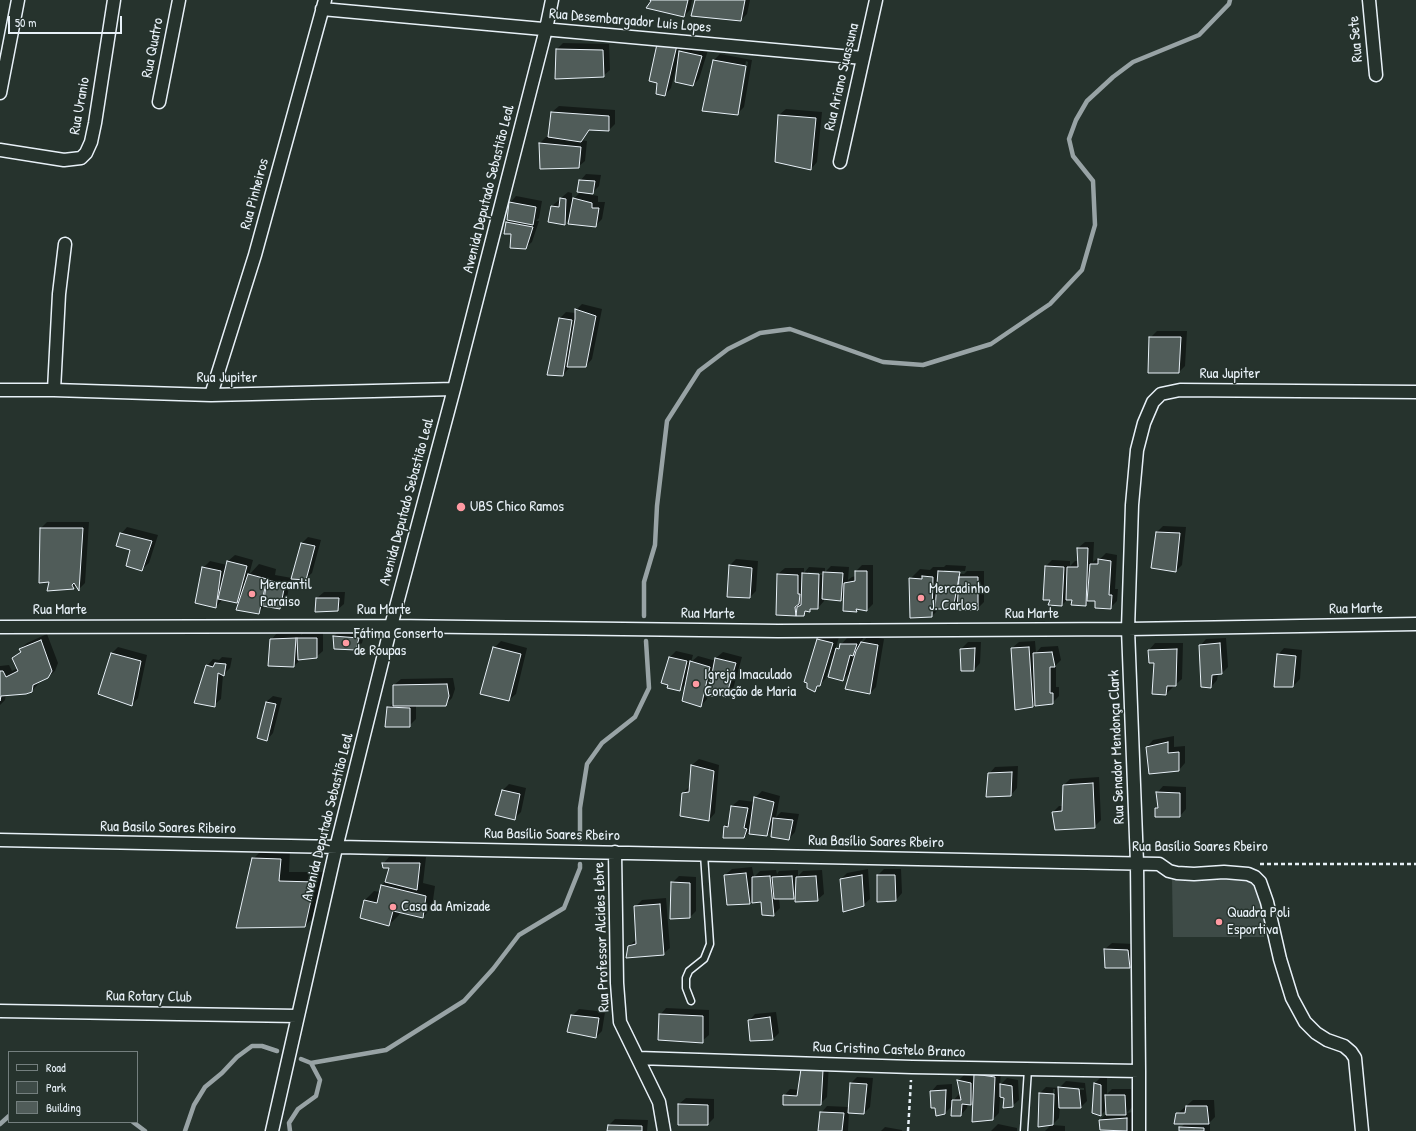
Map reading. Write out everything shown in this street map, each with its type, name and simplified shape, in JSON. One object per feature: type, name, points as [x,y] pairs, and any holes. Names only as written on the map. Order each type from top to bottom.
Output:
[{"type":"street","points":[[0,93],[18,0]]},
{"type":"street","name":"Rua Uranio","points":[[0,150],[64,160],[81,158],[86,153],[91,142],[95,123],[114,0]]},
{"type":"street","name":"Rua Quatro","points":[[159,102],[179,0]]},
{"type":"street","name":"Avenida Deputado Sebastião Leal","points":[[272,1131],[336,848],[391,626],[454,390],[546,29],[552,0]]},
{"type":"street","name":"Rua Ariano Suassuna","points":[[840,162],[876,0]]},
{"type":"street","name":"Rua Sete","points":[[1368,0],[1376,75]]},
{"type":"street","name":"Rua Desembargador Luis Lopes","points":[[324,4],[546,29],[863,58]]},
{"type":"street","name":"Rua Pinheiros","points":[[211,395],[255,254],[324,4]]},
{"type":"street","points":[[54,390],[59,294],[65,244]]},
{"type":"street","name":"Rua Jupiter","points":[[0,390],[54,390],[211,395],[454,390]]},
{"type":"street","name":"Rua Jupiter","points":[[1132,506],[1137,450],[1140,437],[1153,402],[1161,394],[1180,390],[1416,392]]},
{"type":"street","name":"Rua Senador Mendonça Clark","points":[[1132,506],[1128,629],[1137,863],[1140,1071],[1139,1131]]},
{"type":"street","name":"Rua Marte","points":[[0,627],[391,626],[778,630],[1128,629],[1416,624]]},
{"type":"street","name":"Rua Basilo Soares Ribeiro","points":[[0,840],[336,848]]},
{"type":"street","name":"Rua Basílio Soares Rbeiro","points":[[336,848],[615,852],[1137,863],[1159,864],[1169,871],[1177,873],[1194,874],[1224,872],[1248,874],[1255,877],[1260,882],[1267,902],[1280,959],[1292,998],[1305,1022],[1316,1033],[1327,1040],[1344,1046],[1355,1058],[1362,1131]]},
{"type":"street","name":"Rua Professor Alcides Lebre","points":[[615,852],[616,983],[620,1022],[660,1102],[664,1131]]},
{"type":"street","name":"Rua Rotary Club","points":[[0,1011],[297,1016]]},
{"type":"street","name":"Rua Cristino Castelo Branco","points":[[638,1058],[912,1067],[1140,1071]]},
{"type":"lane","points":[[690,1002],[686,988],[686,978],[689,971],[704,959],[710,944],[704,854]]},
{"type":"lane","points":[[1024,1131],[1028,1069]]},
{"type":"path","name":"Rua Basílio Soares Rbeiro","points":[[1253,864],[1416,864]]},
{"type":"path","points":[[908,1131],[912,1067]]},
{"type":"green space","name":"Quadra Poli Esportiva","points":[[1172,878],[1263,878],[1266,907],[1264,937],[1173,937]]},
{"type":"building","points":[[650,0],[688,0],[684,17],[646,8],[651,1]]},
{"type":"building","points":[[695,0],[745,0],[741,21],[691,16]]},
{"type":"building","points":[[657,44],[677,45],[665,96],[656,94],[657,83],[649,81]]},
{"type":"building","points":[[556,49],[603,50],[604,77],[555,79]]},
{"type":"building","points":[[679,51],[702,56],[693,86],[675,82]]},
{"type":"building","points":[[713,60],[746,66],[738,115],[702,111]]},
{"type":"building","points":[[551,112],[609,116],[609,131],[589,130],[581,142],[548,137]]},
{"type":"building","points":[[778,115],[816,118],[811,170],[775,162]]},
{"type":"building","points":[[539,143],[581,147],[579,168],[540,169]]},
{"type":"building","points":[[579,180],[595,181],[593,194],[577,192]]},
{"type":"building","points":[[560,198],[566,199],[565,225],[548,222],[551,206],[559,207]]},
{"type":"building","points":[[573,198],[592,203],[592,208],[599,208],[596,227],[568,224]]},
{"type":"building","points":[[509,202],[536,207],[533,225],[507,220]]},
{"type":"building","points":[[506,222],[533,227],[526,249],[510,248],[511,234],[504,234]]},
{"type":"building","points":[[575,309],[596,316],[586,367],[567,367],[575,319]]},
{"type":"building","points":[[559,318],[572,320],[563,376],[547,375]]},
{"type":"building","points":[[1149,337],[1181,337],[1179,373],[1148,373]]},
{"type":"building","points":[[40,528],[83,528],[79,591],[74,583],[72,585],[74,589],[47,591],[49,582],[39,583]]},
{"type":"building","points":[[1156,532],[1180,533],[1176,572],[1151,568]]},
{"type":"building","points":[[120,533],[152,541],[142,571],[126,566],[130,550],[116,546]]},
{"type":"building","points":[[301,543],[315,546],[306,580],[291,579]]},
{"type":"building","points":[[1077,548],[1088,548],[1086,606],[1071,605],[1072,600],[1066,600],[1067,567],[1078,567]]},
{"type":"building","points":[[1098,559],[1111,561],[1109,595],[1112,595],[1111,609],[1095,608],[1095,601],[1087,601],[1090,564],[1098,564]]},
{"type":"building","points":[[227,561],[247,566],[237,603],[218,599]]},
{"type":"building","points":[[729,565],[752,568],[750,598],[727,597]]},
{"type":"building","points":[[1045,566],[1064,567],[1062,606],[1048,605],[1050,600],[1043,600]]},
{"type":"building","points":[[202,567],[221,571],[216,608],[195,603]]},
{"type":"building","points":[[855,571],[867,571],[867,611],[856,609],[857,612],[843,611],[844,583],[855,581]]},
{"type":"building","points":[[938,571],[960,572],[953,609],[935,609]]},
{"type":"building","points":[[823,572],[843,573],[841,601],[822,599]]},
{"type":"building","points":[[802,573],[819,574],[818,609],[810,609],[810,612],[805,611],[804,616],[796,616],[797,607],[801,605]]},
{"type":"building","name":"Mercantil Paraiso","points":[[248,574],[267,579],[259,614],[236,610]]},
{"type":"building","points":[[777,574],[798,575],[798,594],[800,594],[799,604],[795,607],[796,616],[776,615]]},
{"type":"building","name":"Mercadinho J. Carlos","points":[[922,576],[933,577],[932,617],[910,618],[909,578],[922,579]]},
{"type":"building","points":[[959,577],[978,577],[978,610],[957,610]]},
{"type":"building","points":[[267,580],[285,584],[280,609],[263,606]]},
{"type":"building","points":[[316,598],[339,598],[338,611],[315,612]]},
{"type":"building","name":"Fátima Conserto de Roupas","points":[[333,636],[359,638],[356,650],[334,649]]},
{"type":"building","points":[[296,638],[294,667],[268,666],[270,639]]},
{"type":"building","points":[[297,638],[317,638],[317,658],[298,660]]},
{"type":"building","points":[[817,639],[833,643],[820,686],[817,686],[815,692],[807,688],[807,683],[804,682]]},
{"type":"building","points":[[41,640],[52,671],[48,678],[33,685],[32,692],[26,694],[1,696],[0,701],[0,671],[3,671],[6,677],[18,671],[12,658],[21,652],[19,649]]},
{"type":"building","points":[[861,642],[878,645],[870,694],[845,689],[856,651]]},
{"type":"building","points":[[1220,643],[1222,674],[1212,675],[1211,688],[1201,687],[1199,645]]},
{"type":"building","points":[[840,644],[857,644],[853,656],[850,655],[843,681],[828,677],[836,648],[839,649]]},
{"type":"building","points":[[493,647],[521,654],[509,701],[480,694]]},
{"type":"building","points":[[1029,647],[1033,707],[1015,710],[1011,648]]},
{"type":"building","points":[[975,648],[974,671],[961,671],[960,649]]},
{"type":"building","points":[[1177,649],[1176,686],[1167,686],[1166,695],[1152,694],[1154,663],[1149,663],[1148,650]]},
{"type":"building","points":[[1052,652],[1055,667],[1050,667],[1050,693],[1053,693],[1053,704],[1035,706],[1033,653]]},
{"type":"building","points":[[111,653],[141,661],[132,706],[98,694]]},
{"type":"building","points":[[1277,654],[1296,656],[1293,687],[1274,687]]},
{"type":"building","points":[[669,657],[687,661],[680,691],[667,688],[668,685],[661,683]]},
{"type":"building","points":[[715,658],[736,663],[726,697],[721,695],[708,695]]},
{"type":"building","name":"Igreja Imaculado Coração de Maria","points":[[690,661],[710,667],[701,707],[682,701]]},
{"type":"building","points":[[215,663],[226,664],[224,676],[218,673],[215,707],[194,703],[206,665],[213,667]]},
{"type":"building","points":[[447,684],[449,696],[446,706],[393,706],[393,685]]},
{"type":"building","points":[[266,702],[276,704],[267,741],[257,738]]},
{"type":"building","points":[[387,707],[410,708],[410,727],[385,727]]},
{"type":"building","points":[[1168,742],[1168,753],[1179,752],[1179,771],[1149,774],[1146,747]]},
{"type":"building","points":[[691,765],[714,771],[709,821],[680,816],[682,793],[689,792]]},
{"type":"building","points":[[1012,772],[1011,796],[986,797],[988,773]]},
{"type":"building","points":[[1093,783],[1095,828],[1055,830],[1052,812],[1062,811],[1063,785]]},
{"type":"building","points":[[502,790],[520,794],[515,820],[495,815]]},
{"type":"building","points":[[1156,792],[1180,793],[1180,817],[1155,817],[1155,808],[1158,808]]},
{"type":"building","points":[[754,797],[774,802],[767,836],[749,834]]},
{"type":"building","points":[[731,806],[748,808],[744,828],[747,829],[744,838],[723,838],[724,826],[728,827]]},
{"type":"building","points":[[773,818],[793,820],[789,840],[771,837]]},
{"type":"building","points":[[252,858],[281,859],[279,881],[315,882],[305,927],[236,928]]},
{"type":"building","points":[[382,863],[420,863],[417,890],[385,882],[389,868],[383,868]]},
{"type":"building","points":[[746,873],[750,904],[727,905],[724,875]]},
{"type":"building","points":[[862,875],[864,906],[843,912],[840,879]]},
{"type":"building","points":[[877,875],[895,875],[896,901],[877,902]]},
{"type":"building","points":[[770,876],[774,916],[762,915],[761,902],[752,903],[752,877]]},
{"type":"building","points":[[792,876],[794,899],[774,899],[772,877]]},
{"type":"building","points":[[816,876],[818,901],[795,902],[796,877]]},
{"type":"building","points":[[671,882],[690,883],[690,918],[670,919]]},
{"type":"building","name":"Casa da Amizade","points":[[381,885],[426,896],[423,918],[393,911],[389,926],[360,918],[364,900],[377,903]]},
{"type":"building","points":[[660,904],[664,955],[626,958],[628,946],[636,944],[634,906]]},
{"type":"building","points":[[1104,949],[1128,950],[1130,968],[1105,968]]},
{"type":"building","points":[[659,1014],[703,1016],[703,1043],[658,1040]]},
{"type":"building","points":[[571,1015],[599,1018],[596,1038],[567,1032]]},
{"type":"building","points":[[770,1017],[773,1040],[750,1041],[748,1020]]},
{"type":"building","points":[[801,1069],[823,1070],[821,1105],[783,1105],[783,1095],[797,1096]]},
{"type":"building","points":[[974,1074],[995,1077],[993,1120],[972,1122]]},
{"type":"building","points":[[957,1080],[971,1083],[971,1105],[962,1104],[961,1116],[951,1116],[952,1100],[961,1100]]},
{"type":"building","points":[[850,1083],[867,1084],[864,1114],[848,1113]]},
{"type":"building","points":[[1094,1083],[1101,1085],[1101,1116],[1092,1113]]},
{"type":"building","points":[[1000,1084],[1012,1086],[1013,1107],[1003,1108],[1004,1098],[1000,1097]]},
{"type":"building","points":[[1058,1087],[1079,1089],[1081,1108],[1059,1108]]},
{"type":"building","points":[[946,1090],[945,1114],[936,1116],[935,1108],[931,1108],[930,1091]]},
{"type":"building","points":[[1039,1093],[1054,1094],[1053,1125],[1038,1127]]},
{"type":"building","points":[[1105,1095],[1125,1095],[1126,1115],[1106,1115]]},
{"type":"building","points":[[678,1104],[708,1105],[708,1125],[678,1125]]},
{"type":"building","points":[[1186,1106],[1207,1106],[1209,1124],[1174,1124],[1176,1113],[1185,1113]]},
{"type":"building","points":[[820,1112],[844,1113],[842,1131],[818,1131]]},
{"type":"building","points":[[1127,1118],[1127,1131],[1100,1130],[1099,1120]]},
{"type":"building","points":[[608,1125],[642,1126],[642,1131],[607,1131]]},
{"type":"building","points":[[1179,1127],[1204,1128],[1204,1131],[1179,1131]]},
{"type":"waterway","points":[[644,616],[644,582],[655,545],[657,506],[667,421],[699,371],[728,349],[760,333],[790,329],[883,362],[923,365],[991,344],[1050,304],[1082,270],[1095,225],[1093,181],[1073,156],[1069,139],[1076,120],[1087,101],[1113,77],[1133,62],[1199,35],[1229,4],[1230,0]]},
{"type":"waterway","points":[[580,839],[580,808],[587,764],[602,743],[635,717],[649,688],[646,641]]},
{"type":"waterway","points":[[301,1059],[311,1063],[386,1050],[464,1001],[493,969],[519,935],[564,908],[580,868],[580,864]]},
{"type":"waterway","points":[[185,1131],[194,1105],[205,1087],[222,1073],[237,1057],[252,1046],[262,1046],[277,1051]]},
{"type":"waterway","points":[[290,1131],[289,1123],[298,1109],[316,1096],[320,1080],[311,1063]]},
{"type":"waterway","points":[[0,1124],[8,1117]]},
{"type":"waterway","points":[[134,1123],[145,1131]]},
{"type":"place","name":"UBS Chico Ramos","points":[[461,507]]},
{"type":"place","name":"Mercantil Paraiso","points":[[252,594]]},
{"type":"place","name":"Mercadinho J. Carlos","points":[[921,598]]},
{"type":"place","name":"Fátima Conserto de Roupas","points":[[346,643]]},
{"type":"place","name":"Igreja Imaculado Coração de Maria","points":[[696,684]]},
{"type":"place","name":"Casa da Amizade","points":[[393,907]]},
{"type":"place","name":"Quadra Poli Esportiva","points":[[1219,922]]}]
